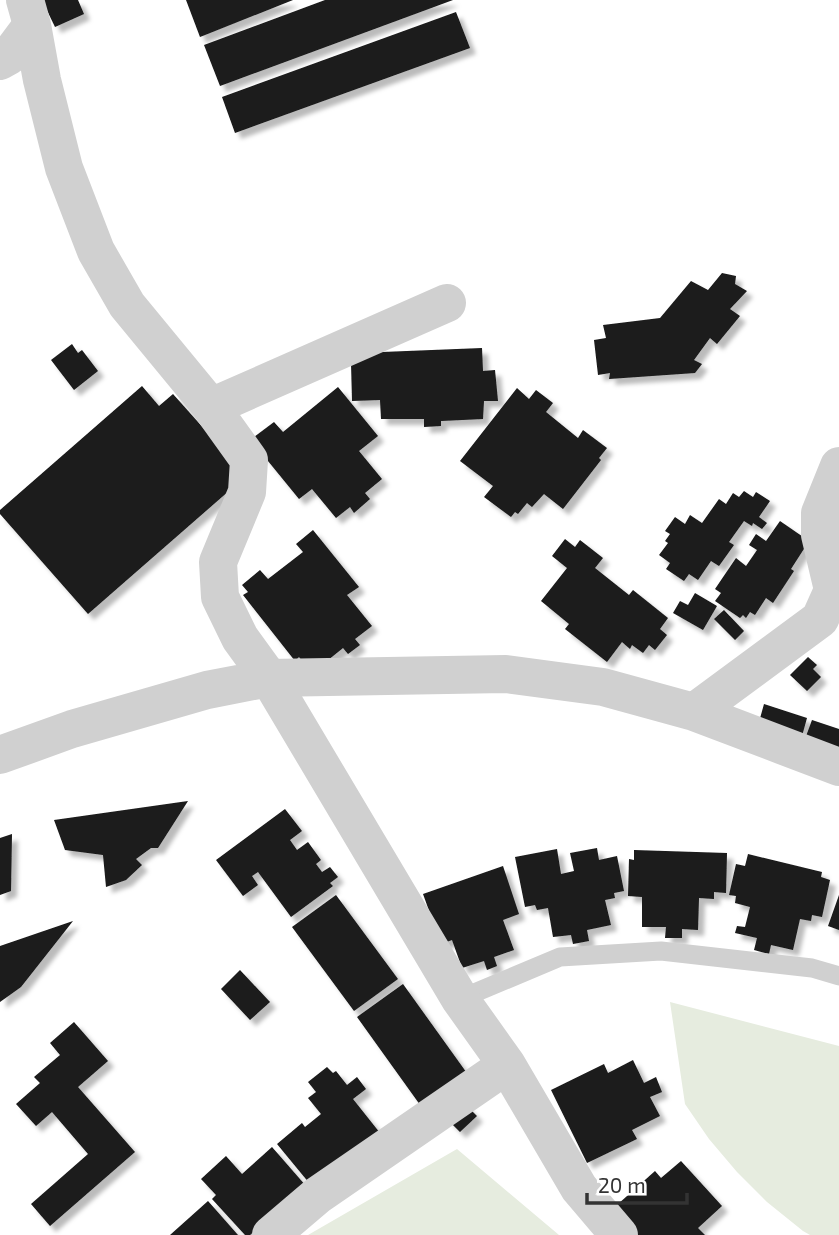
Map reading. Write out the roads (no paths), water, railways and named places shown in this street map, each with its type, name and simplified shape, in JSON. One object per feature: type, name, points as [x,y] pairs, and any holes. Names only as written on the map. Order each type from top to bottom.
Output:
[{"type":"street","points":[[0,61],[9,56],[29,12]]},
{"type":"street","points":[[29,12],[42,80],[64,168],[96,251],[127,305],[211,407],[249,460],[247,492],[218,562],[220,597],[240,638],[269,678],[460,999],[507,1065],[579,1188],[619,1235]]},
{"type":"street","points":[[211,407],[447,303]]},
{"type":"street","points":[[695,712],[820,619],[833,590],[820,534],[820,513],[839,466]]},
{"type":"street","points":[[0,755],[72,729],[180,698],[269,678],[506,674],[603,687],[695,712],[839,767]]},
{"type":"street","points":[[271,1235],[318,1195],[507,1065]]},
{"type":"lane","points":[[460,999],[561,957],[661,951],[812,968],[839,976]]}]
